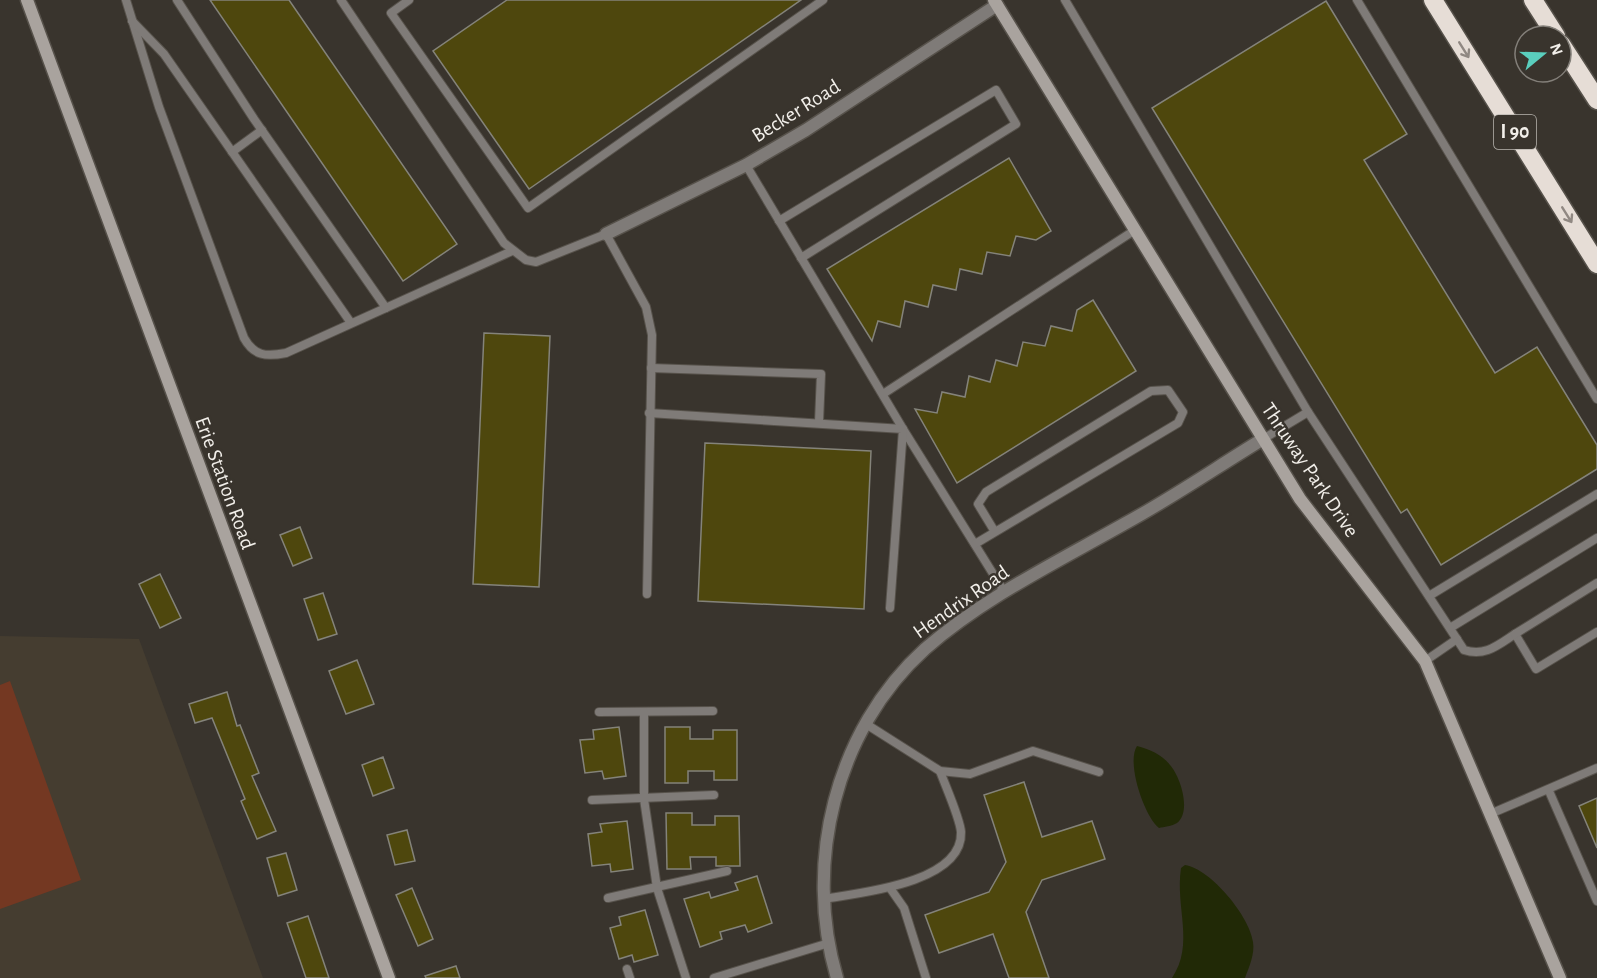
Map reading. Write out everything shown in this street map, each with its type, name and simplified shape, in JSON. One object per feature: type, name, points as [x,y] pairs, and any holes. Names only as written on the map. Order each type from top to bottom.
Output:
[{"type":"highway","name":"I 90","points":[[1433,0],[1597,264]]},
{"type":"highway","points":[[1533,0],[1548,24]]},
{"type":"highway","points":[[1573,63],[1597,100]]},
{"type":"main road","name":"Erie Station Road","points":[[27,0],[389,978]]},
{"type":"main road","name":"Thruway Park Drive","points":[[999,2],[1300,499],[1425,661],[1560,978]]},
{"type":"street","name":"Becker Road","points":[[606,234],[746,165],[806,130],[999,2]]},
{"type":"street","name":"Hendrix Road","points":[[837,978],[823,899],[831,814],[839,783],[866,724],[897,680],[923,651],[953,627],[1005,593],[1263,439]]},
{"type":"lane","points":[[126,0],[159,107],[248,345],[263,356],[286,353],[512,251]]},
{"type":"lane","points":[[177,0],[262,130],[386,308]]},
{"type":"lane","points":[[341,0],[504,243],[526,260],[543,260],[606,234],[646,307],[652,336],[647,594]]},
{"type":"lane","points":[[409,0],[391,13],[528,208],[823,0]]},
{"type":"lane","points":[[1065,0],[1308,412],[1464,650],[1476,654],[1487,652],[1597,583]]},
{"type":"lane","points":[[1358,0],[1597,399]]},
{"type":"lane","points":[[131,20],[164,54],[351,323]]},
{"type":"lane","points":[[779,221],[996,90],[1016,124],[801,258]]},
{"type":"lane","points":[[232,152],[262,130]]},
{"type":"lane","points":[[746,165],[903,429],[1005,593]]},
{"type":"lane","points":[[883,394],[1135,230]]},
{"type":"lane","points":[[651,368],[821,374],[819,422]]},
{"type":"lane","points":[[975,544],[1178,423],[1183,412],[1168,390],[1151,391],[986,492],[978,504],[994,532]]},
{"type":"lane","points":[[1263,439],[1308,412]]},
{"type":"lane","points":[[649,413],[903,429]]},
{"type":"lane","points":[[890,609],[903,429]]},
{"type":"lane","points":[[1429,596],[1597,494]]},
{"type":"lane","points":[[1450,628],[1597,538]]},
{"type":"lane","points":[[1515,634],[1536,669],[1597,632]]},
{"type":"lane","points":[[1425,661],[1457,639]]},
{"type":"lane","points":[[599,712],[713,711]]},
{"type":"lane","points":[[644,712],[644,799],[657,888],[686,978]]},
{"type":"lane","points":[[866,724],[940,771],[970,774],[1034,751],[1099,772]]},
{"type":"lane","points":[[1490,814],[1549,791],[1597,768]]},
{"type":"lane","points":[[823,899],[890,888],[942,867],[954,858],[961,832],[940,771]]},
{"type":"lane","points":[[1549,791],[1597,901]]},
{"type":"lane","points":[[592,800],[714,795]]},
{"type":"lane","points":[[608,898],[727,872]]},
{"type":"lane","points":[[890,888],[904,908],[926,978]]},
{"type":"lane","points":[[714,978],[829,943]]},
{"type":"lane","points":[[627,969],[630,978]]},
{"type":"shaded area","points":[[0,636],[139,639],[263,978],[0,978]]},
{"type":"shaded area","points":[[10,681],[81,880],[0,909],[0,685]]},
{"type":"shaded area","points":[[1137,746],[1164,758],[1174,770],[1181,785],[1184,802],[1184,810],[1177,823],[1159,828],[1153,822],[1135,776],[1134,754]]},
{"type":"shaded area","points":[[1185,865],[1195,868],[1217,885],[1245,920],[1253,942],[1253,951],[1245,978],[1172,978],[1179,965],[1182,952],[1180,883],[1181,868]]},
{"type":"building","points":[[210,0],[289,0],[457,244],[403,281]]},
{"type":"building","points":[[507,0],[801,0],[529,189],[433,51]]},
{"type":"building","points":[[1326,1],[1407,134],[1364,160],[1495,373],[1537,347],[1597,445],[1597,469],[1441,565],[1407,509],[1401,513],[1152,108]]},
{"type":"building","points":[[1009,158],[1051,231],[1036,240],[1016,236],[1010,256],[987,252],[982,274],[960,269],[956,290],[933,285],[928,307],[905,301],[900,327],[878,321],[872,341],[827,269]]},
{"type":"building","points":[[1093,300],[1136,371],[957,483],[915,409],[937,413],[942,392],[965,397],[969,376],[990,382],[996,360],[1017,366],[1023,342],[1045,346],[1051,326],[1072,331],[1077,310]]},
{"type":"building","points":[[484,333],[550,336],[539,587],[473,584]]},
{"type":"building","points":[[705,443],[871,451],[864,609],[698,601]]},
{"type":"building","points":[[300,527],[312,558],[293,566],[280,535]]},
{"type":"building","points":[[160,574],[181,618],[160,628],[139,584]]},
{"type":"building","points":[[323,593],[337,634],[318,640],[304,599]]},
{"type":"building","points":[[357,660],[374,704],[346,714],[329,671]]},
{"type":"building","points":[[227,692],[237,726],[240,725],[259,773],[252,776],[276,831],[257,839],[241,801],[245,799],[212,718],[195,723],[189,704]]},
{"type":"building","points":[[619,727],[626,776],[604,779],[602,771],[585,773],[580,740],[594,739],[593,730]]},
{"type":"building","points":[[665,727],[690,727],[690,739],[713,739],[713,730],[737,730],[737,780],[714,780],[714,771],[688,771],[688,783],[665,783]]},
{"type":"building","points":[[383,757],[394,788],[373,796],[362,765]]},
{"type":"building","points":[[1024,782],[1042,837],[1092,821],[1105,859],[1042,880],[1026,912],[1049,978],[1009,978],[993,934],[939,953],[925,915],[989,892],[1006,862],[984,795]]},
{"type":"building","points":[[1597,798],[1597,848],[1579,806]]},
{"type":"building","points":[[666,813],[692,813],[692,825],[715,825],[715,816],[739,816],[740,866],[716,866],[716,857],[690,857],[691,869],[667,869]]},
{"type":"building","points":[[627,821],[633,869],[611,872],[610,864],[592,866],[588,834],[602,832],[600,824]]},
{"type":"building","points":[[407,830],[415,861],[395,865],[387,835]]},
{"type":"building","points":[[286,853],[297,890],[278,896],[267,858]]},
{"type":"building","points":[[757,876],[772,923],[748,932],[745,925],[720,932],[722,939],[700,947],[684,899],[709,892],[711,898],[738,890],[735,883]]},
{"type":"building","points":[[412,888],[433,939],[418,946],[396,895]]},
{"type":"building","points":[[645,910],[658,955],[634,962],[632,955],[619,959],[610,928],[621,925],[619,917]]},
{"type":"building","points":[[308,916],[329,978],[306,978],[287,923]]},
{"type":"building","points":[[456,966],[460,978],[426,978],[425,976]]}]
